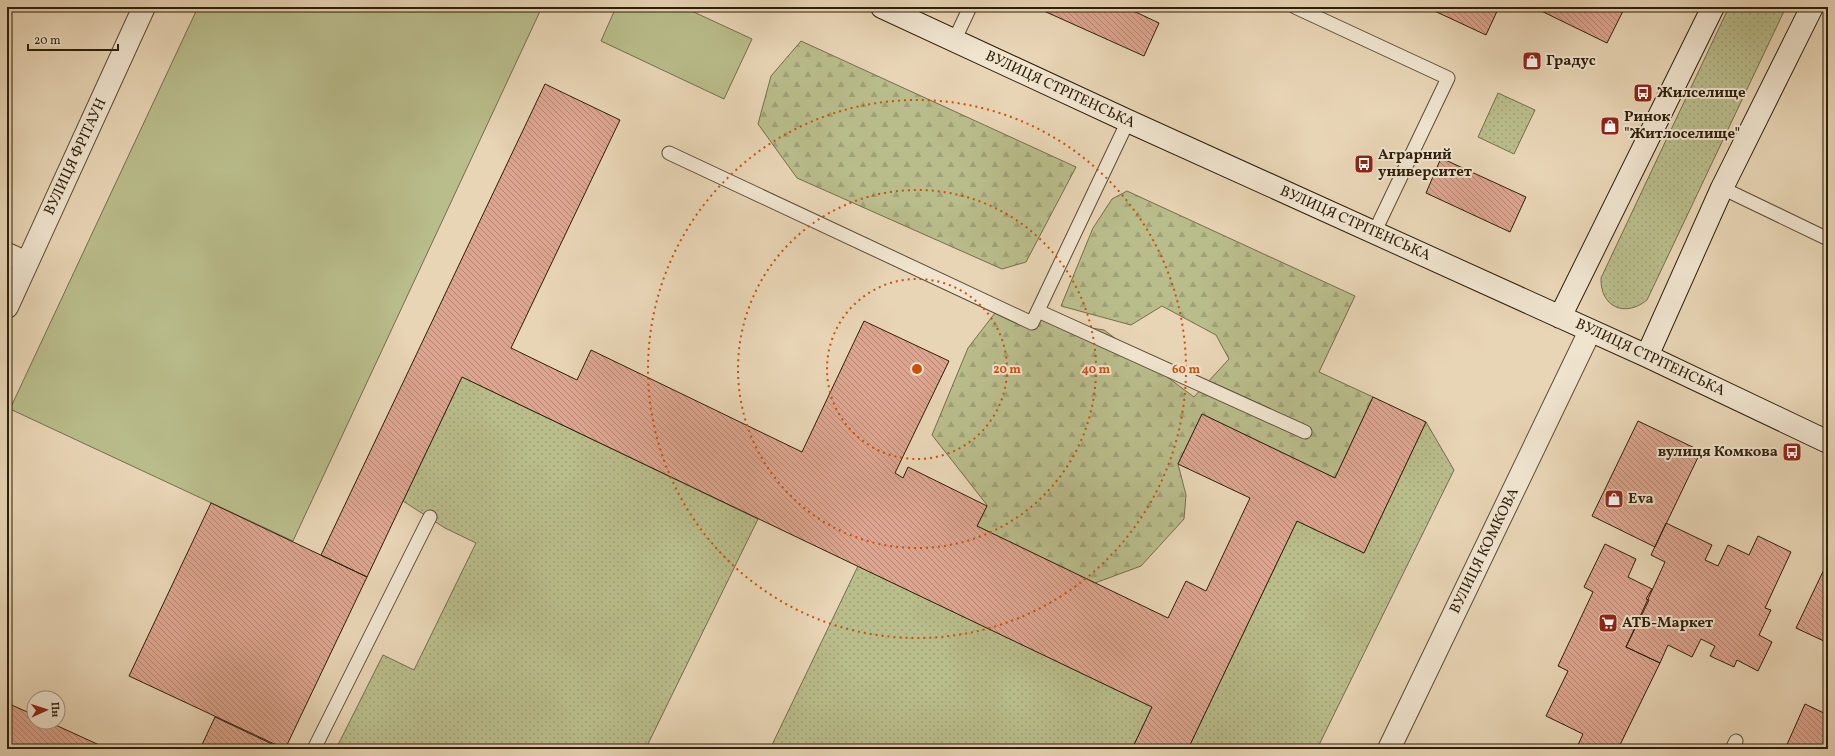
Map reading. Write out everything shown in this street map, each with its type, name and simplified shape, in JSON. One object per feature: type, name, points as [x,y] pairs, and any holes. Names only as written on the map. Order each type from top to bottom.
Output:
[{"type":"street","name":"ВУЛИЦЯ ФРІТАУН","points":[[7,307],[144,7]]},
{"type":"street","name":"ВУЛИЦЯ СТРІТЕНСЬКА","points":[[882,7],[1128,121],[1647,356],[1828,442]]},
{"type":"street","points":[[1560,317],[1713,7]]},
{"type":"street","points":[[1647,356],[1722,188],[1812,7]]},
{"type":"street","points":[[7,254],[27,264]]},
{"type":"street","name":"ВУЛИЦЯ КОМКОВА","points":[[1389,749],[1590,331]]},
{"type":"lane","points":[[954,41],[970,7]]},
{"type":"lane","points":[[1295,7],[1448,78],[1374,233]]},
{"type":"lane","points":[[669,153],[1032,323],[1128,121]]},
{"type":"lane","points":[[1722,188],[1828,239]]},
{"type":"lane","points":[[1038,311],[1305,432]]},
{"type":"lane","points":[[314,749],[430,517]]},
{"type":"green space","points":[[198,7],[542,7],[293,541],[10,409]]},
{"type":"green space","points":[[616,7],[683,7],[752,39],[724,99],[601,41]]},
{"type":"green space","points":[[1729,7],[1786,7],[1647,300],[1630,308],[1623,309],[1615,307],[1605,296],[1601,278]]},
{"type":"green space","points":[[801,41],[1076,167],[1026,262],[1002,269],[797,178],[758,124],[771,76]]},
{"type":"green space","points":[[1498,93],[1535,110],[1514,154],[1478,137]]},
{"type":"green space","points":[[1127,191],[1355,296],[1319,372],[1373,397],[1335,478],[1202,414],[1178,464],[1186,495],[1184,519],[1141,566],[1095,583],[977,526],[987,505],[932,435],[968,348],[995,313],[1104,330],[1194,397],[1229,359],[1216,335],[1162,306],[1131,325],[1061,306],[1093,228],[1112,199]]},
{"type":"green space","points":[[462,377],[758,519],[647,746],[652,749],[336,749],[383,655],[414,670],[476,543],[445,528],[403,501]]},
{"type":"green space","points":[[1426,422],[1454,470],[1317,749],[1188,749],[1297,521],[1364,553]]},
{"type":"green space","points":[[858,566],[1152,707],[1132,749],[770,749]]},
{"type":"building","points":[[1035,7],[1125,7],[1159,23],[1144,56]]},
{"type":"building","points":[[1426,7],[1499,7],[1486,35]]},
{"type":"building","points":[[1533,7],[1625,7],[1607,43]]},
{"type":"building","points":[[545,84],[620,120],[511,348],[577,380],[591,350],[802,452],[864,321],[949,361],[895,473],[903,478],[908,467],[987,506],[977,526],[1168,618],[1186,581],[1206,591],[1250,498],[1178,464],[1202,414],[1335,478],[1373,397],[1426,422],[1364,553],[1297,521],[1188,749],[1132,749],[1152,707],[462,377],[367,577],[321,555]]},
{"type":"building","points":[[1441,158],[1526,197],[1510,232],[1426,193]]},
{"type":"building","points":[[1638,421],[1701,451],[1655,547],[1592,516]]},
{"type":"building","points":[[211,503],[367,577],[285,749],[129,676]]},
{"type":"building","points":[[1666,523],[1712,545],[1705,560],[1718,566],[1728,545],[1749,555],[1758,536],[1791,552],[1765,608],[1771,610],[1759,635],[1772,642],[1758,671],[1737,660],[1734,667],[1710,656],[1715,646],[1701,639],[1692,657],[1668,645],[1660,663],[1626,647],[1665,562],[1651,555]]},
{"type":"building","name":"АТБ-Маркет","points":[[1605,544],[1636,559],[1628,577],[1652,589],[1646,599],[1649,600],[1626,647],[1660,663],[1618,749],[1586,749],[1578,745],[1583,734],[1546,716],[1568,671],[1558,666],[1593,592],[1584,587]]},
{"type":"building","points":[[1828,561],[1828,643],[1796,628]]},
{"type":"building","points":[[7,703],[26,711],[26,730],[66,730],[108,749],[7,749]]},
{"type":"building","points":[[1805,704],[1828,715],[1828,749],[1785,749]]},
{"type":"building","points":[[215,717],[274,745],[272,749],[200,749]]},
{"type":"place","name":"Градус","points":[[1532,61]]},
{"type":"place","name":"Жилселище","points":[[1643,93]]},
{"type":"place","name":"Ринок \"Житлоселище\"","points":[[1610,126]]},
{"type":"place","name":"Аграрний университет","points":[[1364,164]]},
{"type":"place","name":"вулиця Комкова","points":[[1792,452]]},
{"type":"place","name":"Eva","points":[[1614,499]]},
{"type":"place","name":"АТБ-Маркет","points":[[1608,623]]}]
